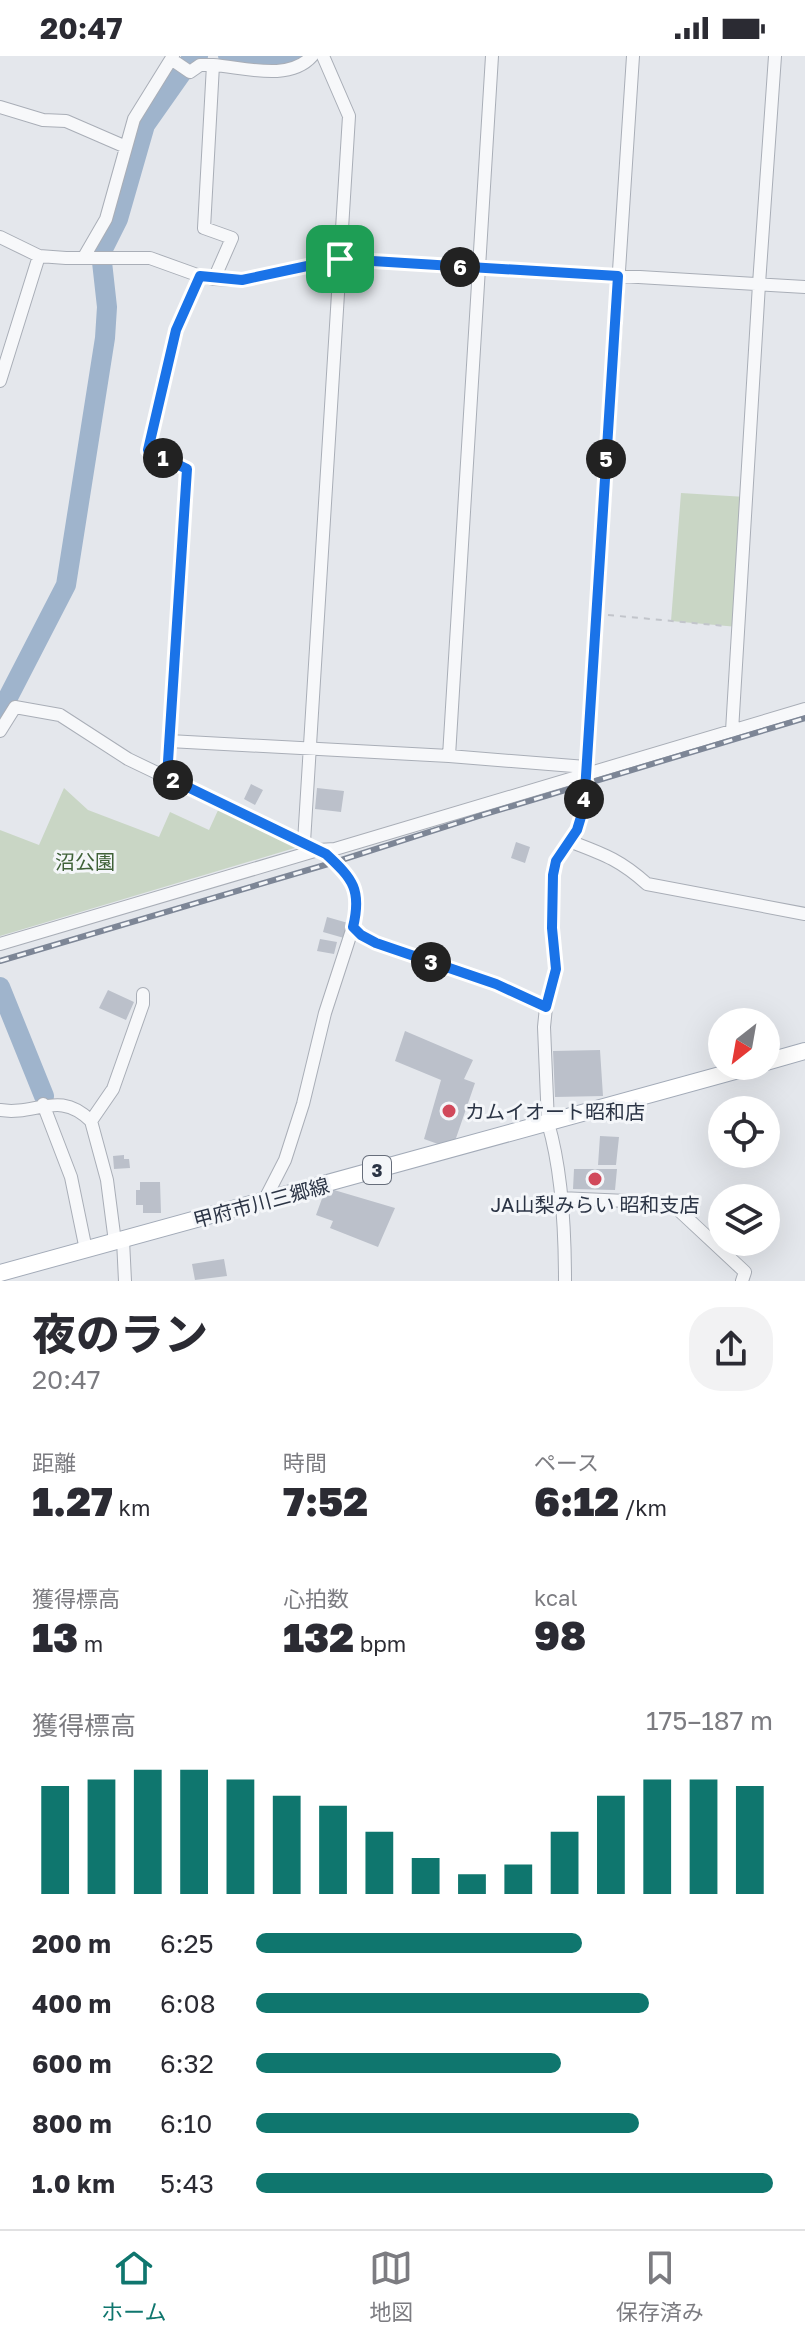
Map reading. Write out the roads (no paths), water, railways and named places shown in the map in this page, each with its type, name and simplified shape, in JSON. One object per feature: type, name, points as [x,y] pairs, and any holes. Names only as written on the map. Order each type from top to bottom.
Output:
[{"type":"main road","points":[[780,1058],[805,1051]]},
{"type":"main road","name":"甲府市川三郷線","points":[[0,1273],[708,1079]]},
{"type":"street","points":[[85,257],[106,219],[134,119],[172,58],[190,72],[200,65],[290,70],[306,63],[312,56]]},
{"type":"street","points":[[304,842],[349,116],[323,56]]},
{"type":"street","points":[[449,756],[492,56]]},
{"type":"street","points":[[565,1281],[565,1241],[548,1123],[544,1027],[556,969],[552,928],[553,875],[556,861],[577,830],[584,807],[633,56]]},
{"type":"street","points":[[732,731],[775,56]]},
{"type":"street","points":[[167,777],[187,469],[148,450],[176,330],[232,238],[204,228],[213,65]]},
{"type":"street","points":[[0,107],[43,120],[66,121],[126,147]]},
{"type":"street","points":[[0,237],[39,256],[150,258],[207,278],[242,280],[340,259],[805,287]]},
{"type":"street","points":[[0,378],[39,256]]},
{"type":"street","points":[[0,731],[15,707],[60,715],[128,759],[304,842],[346,872],[357,896],[353,927],[325,1013],[303,1104],[285,1160],[264,1201]]},
{"type":"street","points":[[0,944],[335,849],[586,770],[805,709]]},
{"type":"street","points":[[169,741],[449,756],[586,770]]},
{"type":"street","points":[[569,841],[627,866],[647,884],[805,914]]},
{"type":"street","points":[[353,927],[376,943],[496,984],[546,1007]]},
{"type":"street","points":[[91,1121],[113,1089],[143,1004],[143,994]]},
{"type":"street","points":[[43,1104],[71,1177],[86,1250]]},
{"type":"street","points":[[0,1110],[12,1112],[30,1110],[43,1104],[64,1105],[81,1111],[91,1121],[107,1180],[125,1281]]},
{"type":"street","points":[[560,1198],[671,1203],[745,1272],[742,1281]]},
{"type":"waterway","points":[[0,713],[66,585],[105,338],[107,307],[101,253],[118,219],[145,125],[190,61],[198,56]]},
{"type":"waterway","points":[[228,56],[291,59],[297,56]]},
{"type":"waterway","points":[[0,987],[44,1096]]},
{"type":"railway","points":[[0,961],[805,718]]},
{"type":"place","name":"カムイオート昭和店","points":[[449,1111]]},
{"type":"place","name":"JA山梨みらい 昭和支店","points":[[595,1179]]},
{"type":"park label","name":"沼公園","points":[[85,861]]}]
